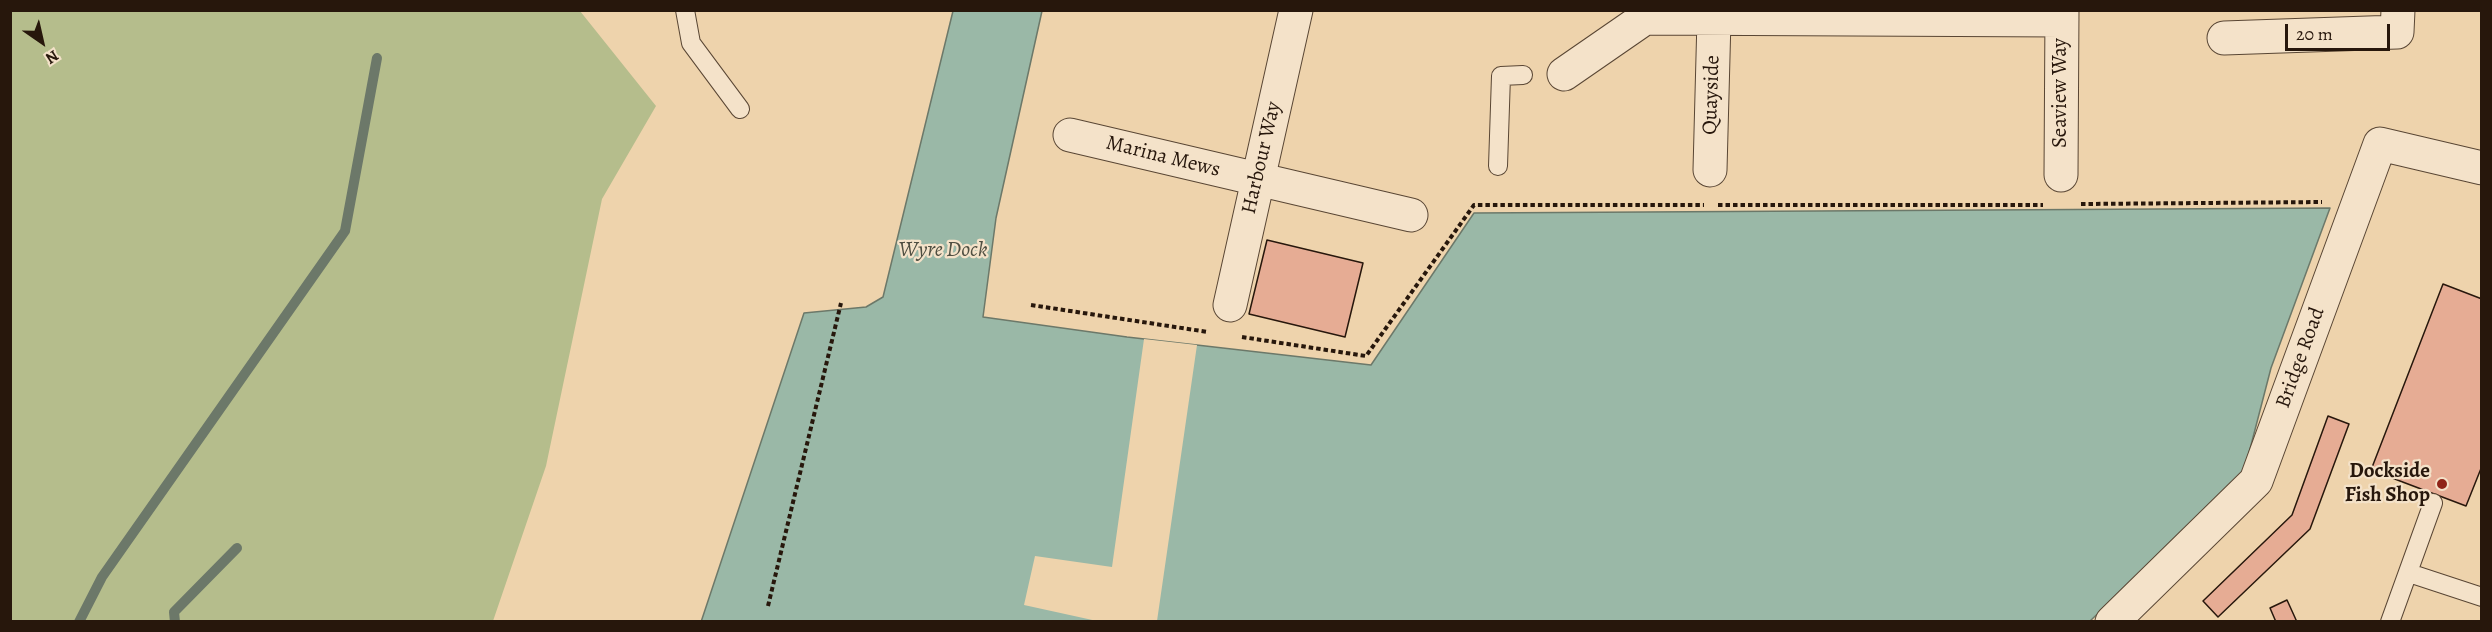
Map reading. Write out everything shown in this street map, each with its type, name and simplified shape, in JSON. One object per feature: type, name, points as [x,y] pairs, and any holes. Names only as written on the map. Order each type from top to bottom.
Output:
[{"type":"street","name":"Harbour Way","points":[[1223,319],[1296,10]]},
{"type":"street","points":[[2224,38],[2397,32],[2398,10]]},
{"type":"street","points":[[1564,74],[1645,18],[2062,15]]},
{"type":"street","name":"Seaview Way","points":[[2057,190],[2062,15]]},
{"type":"street","name":"Quayside","points":[[1710,170],[1714,19]]},
{"type":"street","name":"Marina Mews","points":[[1070,135],[1411,215]]},
{"type":"street","name":"Bridge Road","points":[[2112,621],[2256,481],[2380,144],[2481,168]]},
{"type":"lane","points":[[685,10],[691,43],[740,109]]},
{"type":"lane","points":[[1498,166],[1502,76],[1523,75]]},
{"type":"lane","points":[[2390,621],[2433,503]]},
{"type":"lane","points":[[2409,573],[2481,597]]},
{"type":"path","points":[[1239,337],[1366,356],[1474,205],[2057,190]]},
{"type":"path","points":[[2076,204],[2359,200]]},
{"type":"path","points":[[768,606],[841,303]]},
{"type":"path","points":[[1031,305],[1223,319]]},
{"type":"green space","points":[[10,11],[580,11],[656,106],[602,199],[546,466],[493,621],[11,621]]},
{"type":"water","name":"Wyre Dock","points":[[953,11],[1042,11],[996,218],[983,317],[1127,337],[1371,365],[1474,213],[2330,208],[2271,368],[2243,476],[2090,621],[701,622],[804,313],[866,307],[883,297]]},
{"type":"pier","points":[[1144,339],[1197,345],[1157,621],[1097,621],[1024,605],[1035,556],[1112,567]]},
{"type":"building","points":[[1267,240],[1363,263],[1345,337],[1249,314]]},
{"type":"building","points":[[2443,284],[2482,299],[2482,466],[2466,506],[2371,470]]},
{"type":"building","points":[[2328,416],[2349,424],[2310,529],[2218,617],[2203,601],[2292,515]]},
{"type":"building","points":[[2287,600],[2297,622],[2276,622],[2270,608]]},
{"type":"waterway","points":[[79,622],[102,577],[345,231],[377,58]]},
{"type":"waterway","points":[[175,622],[174,612],[237,548]]},
{"type":"place","name":"Dockside Fish Shop","points":[[2442,484]]}]
